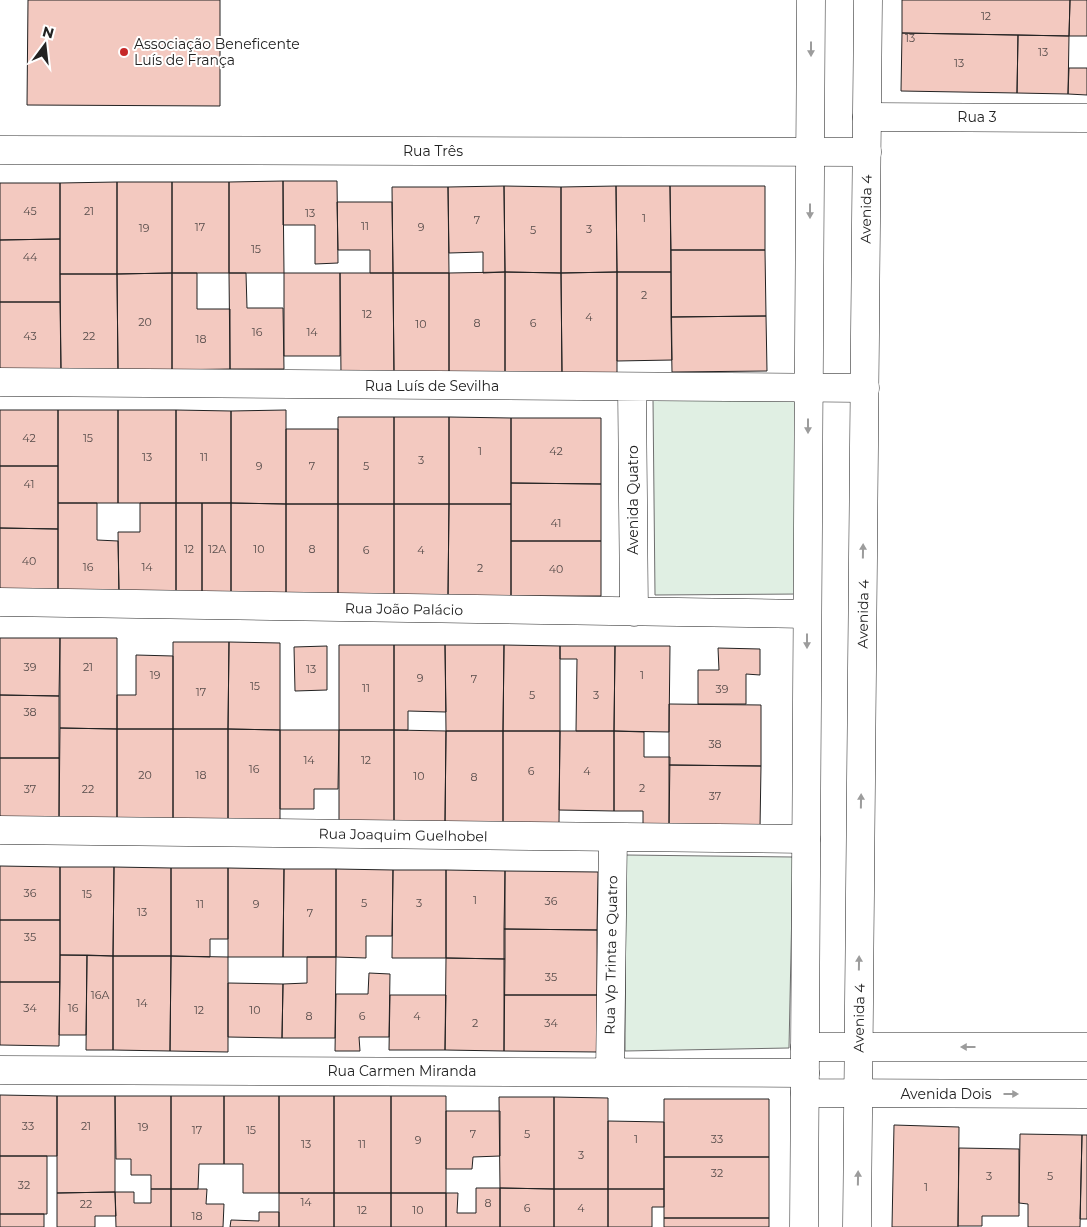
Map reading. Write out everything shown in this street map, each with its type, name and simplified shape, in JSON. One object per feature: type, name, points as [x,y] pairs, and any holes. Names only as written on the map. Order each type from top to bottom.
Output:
[{"type":"street","points":[[804,1227],[811,0]]},
{"type":"street","name":"Avenida 4","points":[[857,1227],[868,0]]},
{"type":"street","name":"Rua 3","points":[[867,117],[1087,118]]},
{"type":"street","name":"Rua Três","points":[[0,150],[867,152]]},
{"type":"street","name":"Rua Luís de Sevilha","points":[[0,382],[865,388]]},
{"type":"street","name":"Avenida Quatro","points":[[632,387],[634,612]]},
{"type":"street","name":"Rua João Palácio","points":[[0,602],[807,614]]},
{"type":"street","name":"Rua Joaquim Guelhobel","points":[[0,830],[806,839]]},
{"type":"street","name":"Rua Vp Trinta e Quatro","points":[[610,1072],[613,837]]},
{"type":"street","points":[[805,1071],[859,1047],[1087,1046]]},
{"type":"street","name":"Rua Carmen Miranda","points":[[0,1070],[805,1071]]},
{"type":"street","name":"Avenida Dois","points":[[805,1071],[858,1093],[1087,1094]]},
{"type":"green space","points":[[799,399],[801,594],[655,595],[653,400]]},
{"type":"green space","points":[[626,855],[793,857],[789,1048],[625,1051]]},
{"type":"building","name":"Associação Beneficente Luís de França","points":[[28,0],[220,0],[220,106],[27,105]]},
{"type":"building","points":[[902,0],[1070,0],[1069,36],[902,33]]},
{"type":"building","points":[[1070,0],[1087,0],[1087,36],[1069,36]]},
{"type":"building","points":[[902,33],[1018,35],[1017,93],[901,91]]},
{"type":"building","points":[[1018,35],[1069,36],[1068,94],[1017,93]]},
{"type":"building","points":[[1069,68],[1087,68],[1087,95],[1068,94]]},
{"type":"building","points":[[283,181],[284,273],[229,273],[229,182]]},
{"type":"building","points":[[283,181],[337,181],[338,263],[315,264],[315,225],[283,225]]},
{"type":"building","points":[[117,182],[117,274],[60,274],[60,183]]},
{"type":"building","points":[[117,182],[172,182],[172,273],[117,274]]},
{"type":"building","points":[[172,182],[229,182],[229,273],[172,273]]},
{"type":"building","points":[[0,183],[60,183],[60,239],[0,240]]},
{"type":"building","points":[[504,186],[505,272],[483,273],[483,252],[449,253],[448,187]]},
{"type":"building","points":[[504,186],[561,187],[561,273],[505,272]]},
{"type":"building","points":[[616,186],[617,272],[561,273],[561,187]]},
{"type":"building","points":[[616,186],[670,186],[671,272],[617,272]]},
{"type":"building","points":[[670,186],[765,186],[765,250],[671,250]]},
{"type":"building","points":[[392,187],[448,187],[449,273],[393,273]]},
{"type":"building","points":[[337,202],[392,202],[393,273],[370,273],[370,250],[338,250]]},
{"type":"building","points":[[60,239],[60,302],[0,302],[0,240]]},
{"type":"building","points":[[671,250],[765,250],[766,316],[671,317]]},
{"type":"building","points":[[505,272],[505,374],[449,374],[449,273]]},
{"type":"building","points":[[505,272],[561,273],[562,375],[505,374]]},
{"type":"building","points":[[617,272],[617,374],[562,375],[561,273]]},
{"type":"building","points":[[617,272],[671,272],[672,360],[617,361]]},
{"type":"building","points":[[172,273],[172,370],[118,370],[117,274]]},
{"type":"building","points":[[172,273],[197,273],[197,309],[230,309],[230,369],[172,370]]},
{"type":"building","points":[[229,273],[246,273],[247,308],[283,308],[284,369],[230,369]]},
{"type":"building","points":[[284,273],[340,273],[340,356],[284,356]]},
{"type":"building","points":[[340,273],[393,273],[394,375],[341,375]]},
{"type":"building","points":[[393,273],[449,273],[449,374],[394,375]]},
{"type":"building","points":[[60,274],[117,274],[118,370],[61,371]]},
{"type":"building","points":[[0,302],[60,302],[61,371],[0,370]]},
{"type":"building","points":[[766,316],[767,371],[672,372],[671,317]]},
{"type":"building","points":[[0,410],[58,410],[58,466],[0,466]]},
{"type":"building","points":[[58,410],[118,410],[118,503],[58,503]]},
{"type":"building","points":[[118,410],[176,410],[176,503],[118,503]]},
{"type":"building","points":[[176,410],[231,411],[231,503],[176,503]]},
{"type":"building","points":[[286,410],[286,504],[231,503],[231,411]]},
{"type":"building","points":[[338,417],[394,417],[394,504],[338,504]]},
{"type":"building","points":[[394,417],[449,417],[449,504],[394,504]]},
{"type":"building","points":[[449,417],[511,418],[511,504],[449,504]]},
{"type":"building","points":[[511,418],[601,418],[601,484],[511,483]]},
{"type":"building","points":[[286,429],[338,429],[338,504],[286,504]]},
{"type":"building","points":[[0,466],[58,466],[58,529],[0,528]]},
{"type":"building","points":[[511,483],[601,484],[601,541],[511,541]]},
{"type":"building","points":[[58,503],[97,503],[97,540],[118,541],[119,594],[58,594]]},
{"type":"building","points":[[140,503],[176,503],[176,595],[119,594],[118,532],[140,532]]},
{"type":"building","points":[[176,503],[202,503],[202,595],[176,595]]},
{"type":"building","points":[[202,503],[231,503],[231,595],[202,595]]},
{"type":"building","points":[[231,503],[286,504],[286,595],[231,595]]},
{"type":"building","points":[[286,504],[338,504],[338,595],[286,595]]},
{"type":"building","points":[[338,504],[394,504],[394,596],[338,595]]},
{"type":"building","points":[[394,504],[449,504],[448,596],[394,596]]},
{"type":"building","points":[[449,504],[511,504],[511,596],[448,596]]},
{"type":"building","points":[[0,528],[58,529],[58,594],[0,594]]},
{"type":"building","points":[[511,541],[601,541],[601,596],[511,596]]},
{"type":"building","points":[[0,638],[60,638],[59,696],[0,695]]},
{"type":"building","points":[[60,638],[117,638],[117,729],[60,728]]},
{"type":"building","points":[[173,642],[229,642],[228,729],[173,729]]},
{"type":"building","points":[[229,642],[280,643],[280,730],[228,729]]},
{"type":"building","points":[[339,645],[394,645],[394,730],[339,730]]},
{"type":"building","points":[[394,645],[445,645],[446,712],[408,711],[408,730],[394,730]]},
{"type":"building","points":[[445,645],[504,645],[503,731],[446,731]]},
{"type":"building","points":[[504,645],[560,646],[560,731],[503,731]]},
{"type":"building","points":[[327,646],[327,690],[295,691],[294,647]]},
{"type":"building","points":[[560,646],[615,646],[614,731],[576,731],[577,659],[560,659]]},
{"type":"building","points":[[615,646],[670,646],[669,732],[614,731]]},
{"type":"building","points":[[718,648],[760,649],[760,675],[746,674],[746,704],[698,704],[698,670],[719,670]]},
{"type":"building","points":[[136,655],[173,656],[173,729],[117,729],[117,695],[136,695]]},
{"type":"building","points":[[0,695],[59,696],[59,758],[0,758]]},
{"type":"building","points":[[669,704],[761,705],[761,766],[669,765]]},
{"type":"building","points":[[60,728],[117,729],[117,820],[59,820]]},
{"type":"building","points":[[117,729],[173,729],[173,821],[117,820]]},
{"type":"building","points":[[173,729],[228,729],[228,821],[173,821]]},
{"type":"building","points":[[228,729],[280,730],[280,822],[228,821]]},
{"type":"building","points":[[280,730],[339,730],[338,789],[314,789],[314,809],[280,809]]},
{"type":"building","points":[[339,730],[394,730],[394,822],[339,822]]},
{"type":"building","points":[[394,730],[446,731],[445,823],[394,822]]},
{"type":"building","points":[[446,731],[503,731],[503,823],[445,823]]},
{"type":"building","points":[[503,731],[560,731],[559,823],[503,823]]},
{"type":"building","points":[[560,731],[614,731],[614,811],[559,810]]},
{"type":"building","points":[[614,731],[644,732],[644,757],[670,757],[669,827],[643,827],[643,811],[614,811]]},
{"type":"building","points":[[0,758],[59,758],[59,820],[0,820]]},
{"type":"building","points":[[669,765],[761,766],[760,828],[669,827]]},
{"type":"building","points":[[0,866],[60,867],[60,920],[0,920]]},
{"type":"building","points":[[60,867],[114,867],[113,956],[60,955]]},
{"type":"building","points":[[114,867],[171,868],[171,956],[113,956]]},
{"type":"building","points":[[171,868],[228,868],[228,939],[210,939],[210,957],[171,956]]},
{"type":"building","points":[[228,868],[284,869],[283,957],[228,957]]},
{"type":"building","points":[[284,869],[336,869],[336,957],[283,957]]},
{"type":"building","points":[[336,869],[393,870],[392,936],[366,936],[366,958],[336,957]]},
{"type":"building","points":[[393,870],[446,870],[446,958],[392,958]]},
{"type":"building","points":[[446,870],[505,871],[505,959],[446,958]]},
{"type":"building","points":[[505,871],[598,872],[597,930],[504,929]]},
{"type":"building","points":[[0,920],[60,920],[60,982],[0,982]]},
{"type":"building","points":[[504,929],[597,930],[597,995],[504,995]]},
{"type":"building","points":[[60,955],[87,955],[86,1035],[59,1035]]},
{"type":"building","points":[[87,955],[113,956],[113,1050],[86,1050]]},
{"type":"building","points":[[113,956],[171,956],[170,1051],[113,1050]]},
{"type":"building","points":[[171,956],[228,957],[228,1052],[170,1051]]},
{"type":"building","points":[[307,957],[336,957],[335,1038],[282,1038],[283,984],[307,983]]},
{"type":"building","points":[[446,958],[505,959],[504,1051],[445,1050]]},
{"type":"building","points":[[369,973],[390,974],[389,1037],[359,1037],[360,1051],[335,1051],[336,994],[368,994]]},
{"type":"building","points":[[0,982],[60,982],[59,1046],[0,1045]]},
{"type":"building","points":[[228,983],[283,984],[282,1038],[228,1037]]},
{"type":"building","points":[[390,995],[446,995],[445,1050],[389,1050]]},
{"type":"building","points":[[504,995],[597,995],[597,1052],[504,1051]]},
{"type":"building","points":[[0,1095],[57,1096],[57,1156],[0,1156]]},
{"type":"building","points":[[57,1096],[115,1096],[115,1192],[57,1193]]},
{"type":"building","points":[[115,1096],[171,1096],[171,1189],[151,1189],[151,1175],[131,1175],[131,1159],[116,1159]]},
{"type":"building","points":[[171,1096],[224,1096],[224,1164],[199,1164],[198,1189],[171,1189]]},
{"type":"building","points":[[224,1096],[279,1096],[279,1193],[243,1193],[243,1164],[224,1164]]},
{"type":"building","points":[[279,1096],[334,1096],[334,1193],[279,1193]]},
{"type":"building","points":[[334,1096],[391,1096],[391,1193],[334,1193]]},
{"type":"building","points":[[391,1096],[446,1096],[446,1193],[391,1193]]},
{"type":"building","points":[[499,1097],[554,1097],[554,1189],[500,1188]]},
{"type":"building","points":[[554,1097],[608,1098],[608,1189],[554,1189]]},
{"type":"building","points":[[664,1099],[769,1099],[769,1157],[664,1157]]},
{"type":"building","points":[[446,1111],[500,1111],[500,1156],[473,1157],[472,1169],[446,1169]]},
{"type":"building","points":[[608,1121],[664,1122],[664,1189],[608,1189]]},
{"type":"building","points":[[894,1125],[959,1127],[958,1227],[892,1227]]},
{"type":"building","points":[[1020,1134],[1082,1135],[1080,1227],[1028,1227],[1028,1204],[1019,1203]]},
{"type":"building","points":[[1082,1135],[1087,1135],[1087,1219],[1080,1219]]},
{"type":"building","points":[[959,1148],[1019,1149],[1019,1216],[982,1216],[982,1226],[958,1226]]},
{"type":"building","points":[[0,1156],[47,1156],[47,1214],[0,1214]]},
{"type":"building","points":[[664,1157],[769,1157],[769,1218],[664,1218]]},
{"type":"building","points":[[476,1188],[500,1188],[500,1227],[446,1227],[446,1193],[458,1193],[457,1213],[476,1213]]},
{"type":"building","points":[[500,1188],[554,1189],[554,1227],[500,1227]]},
{"type":"building","points":[[151,1189],[171,1189],[171,1227],[116,1227],[115,1192],[134,1192],[134,1203],[151,1203]]},
{"type":"building","points":[[171,1189],[207,1189],[206,1204],[224,1204],[223,1227],[171,1227]]},
{"type":"building","points":[[554,1189],[608,1189],[608,1227],[554,1227]]},
{"type":"building","points":[[608,1189],[664,1189],[664,1207],[652,1207],[652,1227],[608,1227]]},
{"type":"building","points":[[115,1192],[116,1216],[95,1216],[95,1227],[57,1227],[57,1193]]},
{"type":"building","points":[[279,1193],[334,1193],[334,1227],[279,1227]]},
{"type":"building","points":[[334,1193],[391,1193],[391,1227],[334,1227]]},
{"type":"building","points":[[391,1193],[446,1193],[446,1227],[391,1227]]},
{"type":"building","points":[[259,1212],[279,1212],[279,1227],[230,1227],[231,1220],[259,1221]]},
{"type":"building","points":[[0,1214],[44,1214],[44,1227],[0,1227]]},
{"type":"building","points":[[664,1218],[769,1218],[769,1227],[664,1227]]},
{"type":"place","name":"Associação Beneficente Luís de França","points":[[124,52]]}]
